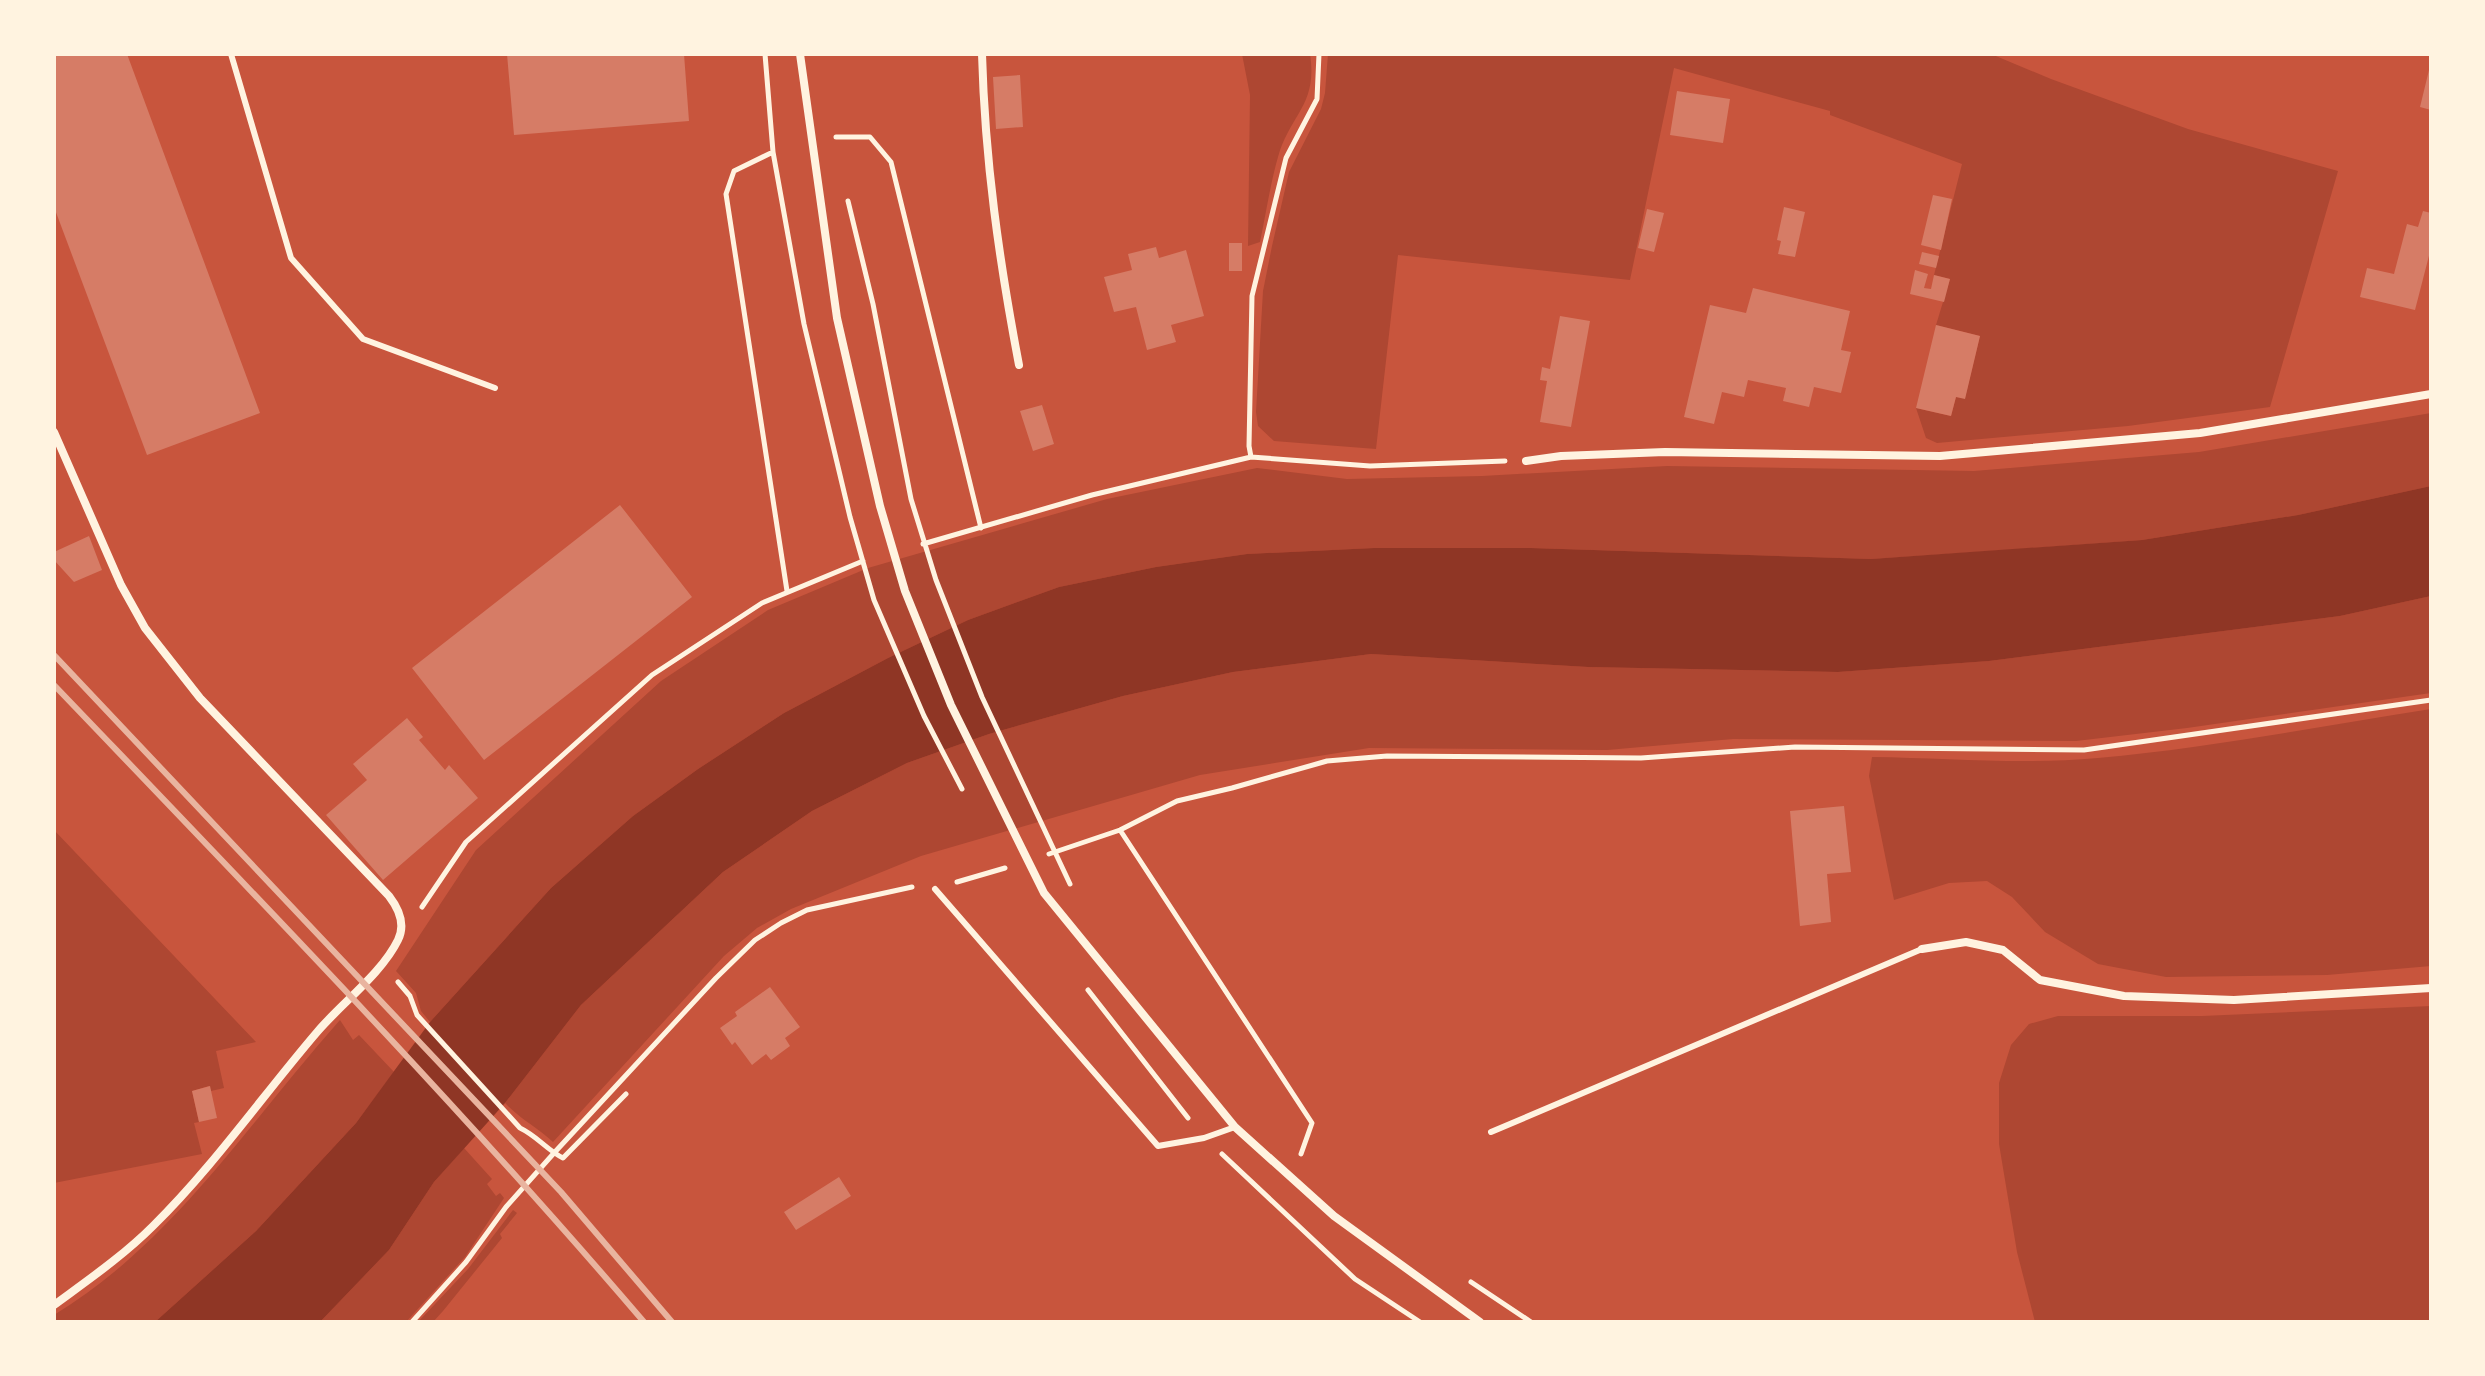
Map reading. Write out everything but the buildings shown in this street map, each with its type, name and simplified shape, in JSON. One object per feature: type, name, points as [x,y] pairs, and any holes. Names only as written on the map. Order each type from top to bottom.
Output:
[{"type":"street","points":[[800,54],[837,318],[880,506],[905,591],[951,705],[1044,893],[1235,1127],[1334,1216],[1480,1322]]},
{"type":"street","points":[[982,54],[990,190],[1019,365]]},
{"type":"street","points":[[1526,461],[1561,456],[1665,452],[1940,456],[2200,433],[2431,394]]},
{"type":"street","points":[[54,432],[121,585],[145,628],[200,698],[398,908],[402,921],[399,939],[382,964],[333,1013],[194,1182],[122,1255],[54,1305]]},
{"type":"street","points":[[1922,949],[1966,942],[2003,950],[2040,980],[2124,996],[2234,1000],[2431,988]]},
{"type":"lane","points":[[231,54],[291,258],[363,339],[495,388]]},
{"type":"lane","points":[[935,889],[1158,1146],[1204,1138],[1235,1127]]},
{"type":"lane","points":[[1491,1132],[1922,949]]},
{"type":"path","points":[[765,54],[773,152],[804,324],[850,517]]},
{"type":"path","points":[[1251,457],[1252,296],[1281,171],[1317,99],[1319,54]]},
{"type":"path","points":[[836,152],[832,137],[870,137],[891,162],[981,528]]},
{"type":"path","points":[[773,152],[734,171],[726,194],[787,591]]},
{"type":"path","points":[[847,198],[873,304],[911,499],[936,580],[982,697],[1072,888]]},
{"type":"path","points":[[1076,846],[1120,830],[1177,801],[1327,761],[1387,756],[1641,758],[1795,747],[2084,750],[2431,700]]},
{"type":"path","points":[[1120,830],[1312,1123],[1301,1154]]},
{"type":"path","points":[[412,1322],[466,1262],[506,1207],[554,1153],[755,940],[807,910],[911,887],[935,889]]},
{"type":"path","points":[[1081,981],[1204,1138],[1355,1279],[1420,1322]]},
{"type":"path","points":[[410,996],[417,1015],[520,1128],[537,1136],[563,1158],[626,1094]]},
{"type":"path","points":[[1290,1144],[1311,1163]]},
{"type":"path","points":[[1466,1278],[1531,1322]]},
{"type":"shaded area","points":[[1242,54],[1310,54],[1311,71],[1307,98],[1278,157],[1260,242],[1248,246],[1250,95]]},
{"type":"shaded area","points":[[1328,54],[1991,54],[2188,129],[2338,171],[2270,407],[2128,426],[1937,443],[1926,438],[1916,408],[1951,416],[1956,397],[1965,398],[1980,336],[1936,325],[1950,279],[1934,275],[1962,164],[1830,115],[1830,111],[1674,68],[1630,280],[1398,255],[1376,449],[1274,441],[1258,426],[1256,412],[1263,291],[1289,172],[1321,109]]},
{"type":"shaded area","points":[[2431,413],[2431,486],[2298,515],[2142,540],[1871,559],[1532,548],[1374,548],[1247,554],[1156,567],[1059,587],[968,620],[888,658],[784,713],[698,769],[633,816],[551,888],[430,1022],[421,1011],[416,993],[396,971],[476,850],[661,681],[768,610],[868,568],[1107,499],[1257,468],[1347,479],[1482,476],[1667,466],[1974,471],[2199,452]]},
{"type":"shaded area","points":[[2431,486],[2431,596],[2340,616],[1989,661],[1838,672],[1588,667],[1371,654],[1233,672],[1123,696],[989,734],[907,763],[812,811],[723,872],[581,1005],[505,1103],[434,1182],[389,1250],[320,1322],[155,1322],[256,1231],[356,1123],[430,1022],[551,888],[633,816],[784,713],[968,620],[1059,587],[1156,567],[1247,554],[1374,548],[1531,548],[1871,559],[2142,540],[2298,515]]},
{"type":"shaded area","points":[[2431,596],[2431,693],[2076,741],[1733,739],[1607,750],[1369,748],[1200,775],[921,856],[791,909],[757,928],[724,956],[553,1142],[505,1103],[581,1005],[723,872],[812,811],[907,763],[989,734],[1123,696],[1233,672],[1371,654],[1588,667],[1838,672],[1989,661],[2340,616]]},
{"type":"shaded area","points":[[2431,709],[2431,966],[2327,975],[2166,977],[2098,964],[2045,932],[2012,897],[1987,881],[1949,883],[1894,900],[1869,776],[1872,757],[2014,761],[2098,758],[2224,743]]},
{"type":"shaded area","points":[[54,830],[256,1042],[216,1051],[224,1088],[211,1091],[209,1086],[192,1091],[199,1122],[194,1123],[202,1154],[54,1183]]},
{"type":"shaded area","points":[[2431,1006],[2431,1322],[2035,1322],[2017,1252],[1999,1144],[1999,1083],[2011,1045],[2029,1024],[2058,1016],[2202,1016]]},
{"type":"shaded area","points":[[340,1020],[353,1040],[359,1035],[394,1072],[356,1123],[256,1231],[155,1322],[54,1322],[54,1315],[97,1286],[173,1217]]},
{"type":"shaded area","points":[[464,1148],[492,1179],[487,1184],[496,1196],[500,1193],[504,1198],[465,1257],[406,1322],[320,1322],[389,1250],[434,1182]]},
{"type":"shaded area","points":[[513,1210],[517,1213],[500,1234],[502,1238],[443,1311],[433,1322],[418,1322],[468,1269]]},
{"type":"railway","points":[[54,655],[561,1192],[672,1322]]},
{"type":"railway","points":[[54,685],[427,1079],[644,1322]]}]
